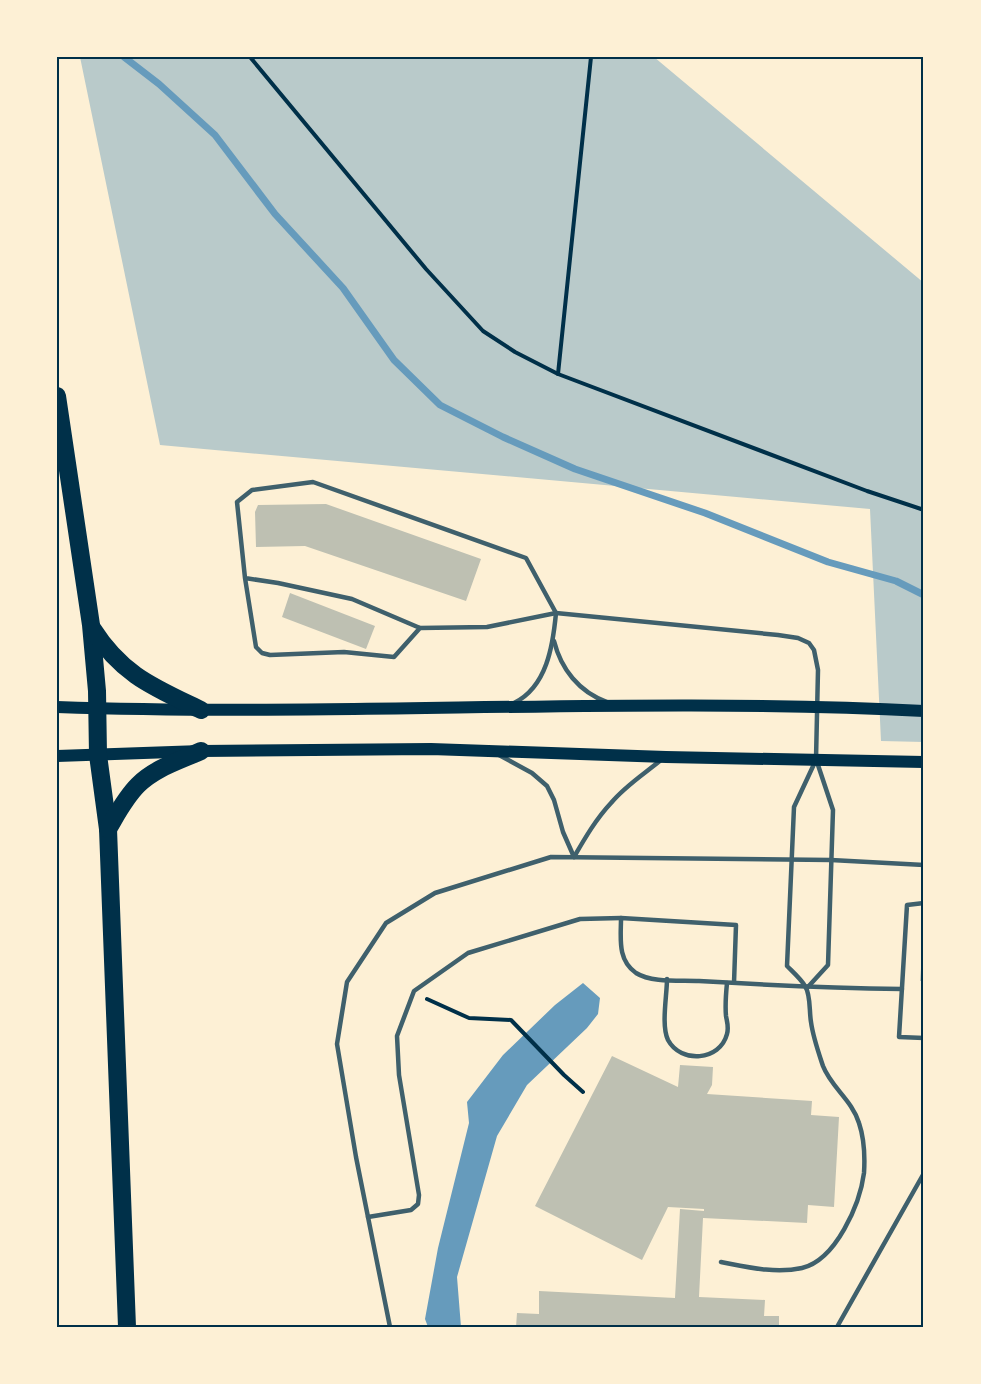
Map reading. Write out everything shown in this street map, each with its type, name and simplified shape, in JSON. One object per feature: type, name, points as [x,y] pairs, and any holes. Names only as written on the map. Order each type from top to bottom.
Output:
[{"type":"highway","points":[[57,396],[91,625],[98,755],[108,829],[127,1327]]},
{"type":"highway","points":[[91,625],[115,660],[160,691],[201,710]]},
{"type":"highway","points":[[108,829],[126,799],[137,786],[166,766],[201,751]]},
{"type":"main road","points":[[57,707],[201,710],[618,706],[817,707],[924,711]]},
{"type":"main road","points":[[57,756],[201,751],[488,750],[666,757],[924,762]]},
{"type":"lane","points":[[420,628],[394,657],[344,652],[270,655],[262,653],[256,647],[245,578],[237,502],[252,490],[313,482],[526,558],[556,613],[554,638],[544,668],[529,692],[518,701],[504,707]]},
{"type":"lane","points":[[245,578],[352,599],[420,628],[487,627],[556,613],[798,638],[809,643],[817,659],[816,759],[833,810],[828,965],[807,988]]},
{"type":"lane","points":[[554,638],[563,666],[573,680],[587,692],[618,706]]},
{"type":"lane","points":[[488,750],[532,773],[547,786],[574,857]]},
{"type":"lane","points":[[574,857],[589,831],[611,802],[666,757]]},
{"type":"lane","points":[[721,1262],[766,1270],[787,1270],[803,1268],[818,1262],[838,1239],[855,1204],[864,1171],[863,1140],[855,1110],[825,1071],[812,1029],[807,988],[787,966],[794,807],[816,759]]},
{"type":"lane","points":[[390,1327],[337,1044],[347,982],[386,923],[435,892],[551,857],[792,859],[924,865]]},
{"type":"lane","points":[[924,903],[907,905],[899,1037],[924,1038]]},
{"type":"lane","points":[[368,1217],[411,1210],[418,1204],[420,1195],[399,1075],[397,1036],[414,991],[468,953],[579,919],[621,918],[736,925],[734,983]]},
{"type":"lane","points":[[621,918],[620,949],[626,964],[637,974],[667,979],[807,988],[902,989]]},
{"type":"lane","points":[[667,979],[665,1029],[668,1039],[675,1048],[694,1057],[705,1056],[714,1051],[727,1035],[727,983]]},
{"type":"lane","points":[[837,1327],[924,1173]]},
{"type":"path","points":[[250,57],[426,269],[483,331],[515,352],[558,374],[867,491],[924,510]]},
{"type":"path","points":[[558,374],[591,57]]},
{"type":"path","points":[[414,991],[455,1014],[469,1018],[511,1020],[583,1092]]},
{"type":"shaded area","points":[[80,57],[654,57],[924,283],[924,742],[881,741],[870,509],[160,445]]},
{"type":"water","points":[[583,983],[600,998],[598,1014],[587,1028],[527,1085],[497,1136],[457,1277],[461,1327],[428,1327],[425,1319],[438,1248],[469,1123],[467,1102],[503,1055],[555,1005]]},
{"type":"building","points":[[326,504],[481,559],[466,601],[305,546],[256,547],[255,512],[258,505]]},
{"type":"building","points":[[290,593],[375,626],[366,649],[282,617]]},
{"type":"building","points":[[922,955],[924,955],[924,981],[920,981]]},
{"type":"building","points":[[612,1056],[678,1087],[680,1065],[713,1067],[712,1085],[707,1094],[812,1101],[811,1115],[839,1117],[834,1207],[808,1205],[807,1223],[703,1218],[699,1297],[765,1300],[764,1316],[779,1316],[779,1327],[516,1327],[517,1313],[539,1314],[539,1291],[675,1298],[680,1209],[704,1211],[704,1209],[668,1207],[642,1260],[535,1206]]},
{"type":"waterway","points":[[124,57],[159,84],[215,135],[275,214],[343,288],[394,360],[440,405],[503,437],[575,469],[705,513],[828,562],[896,581],[924,595]]}]
